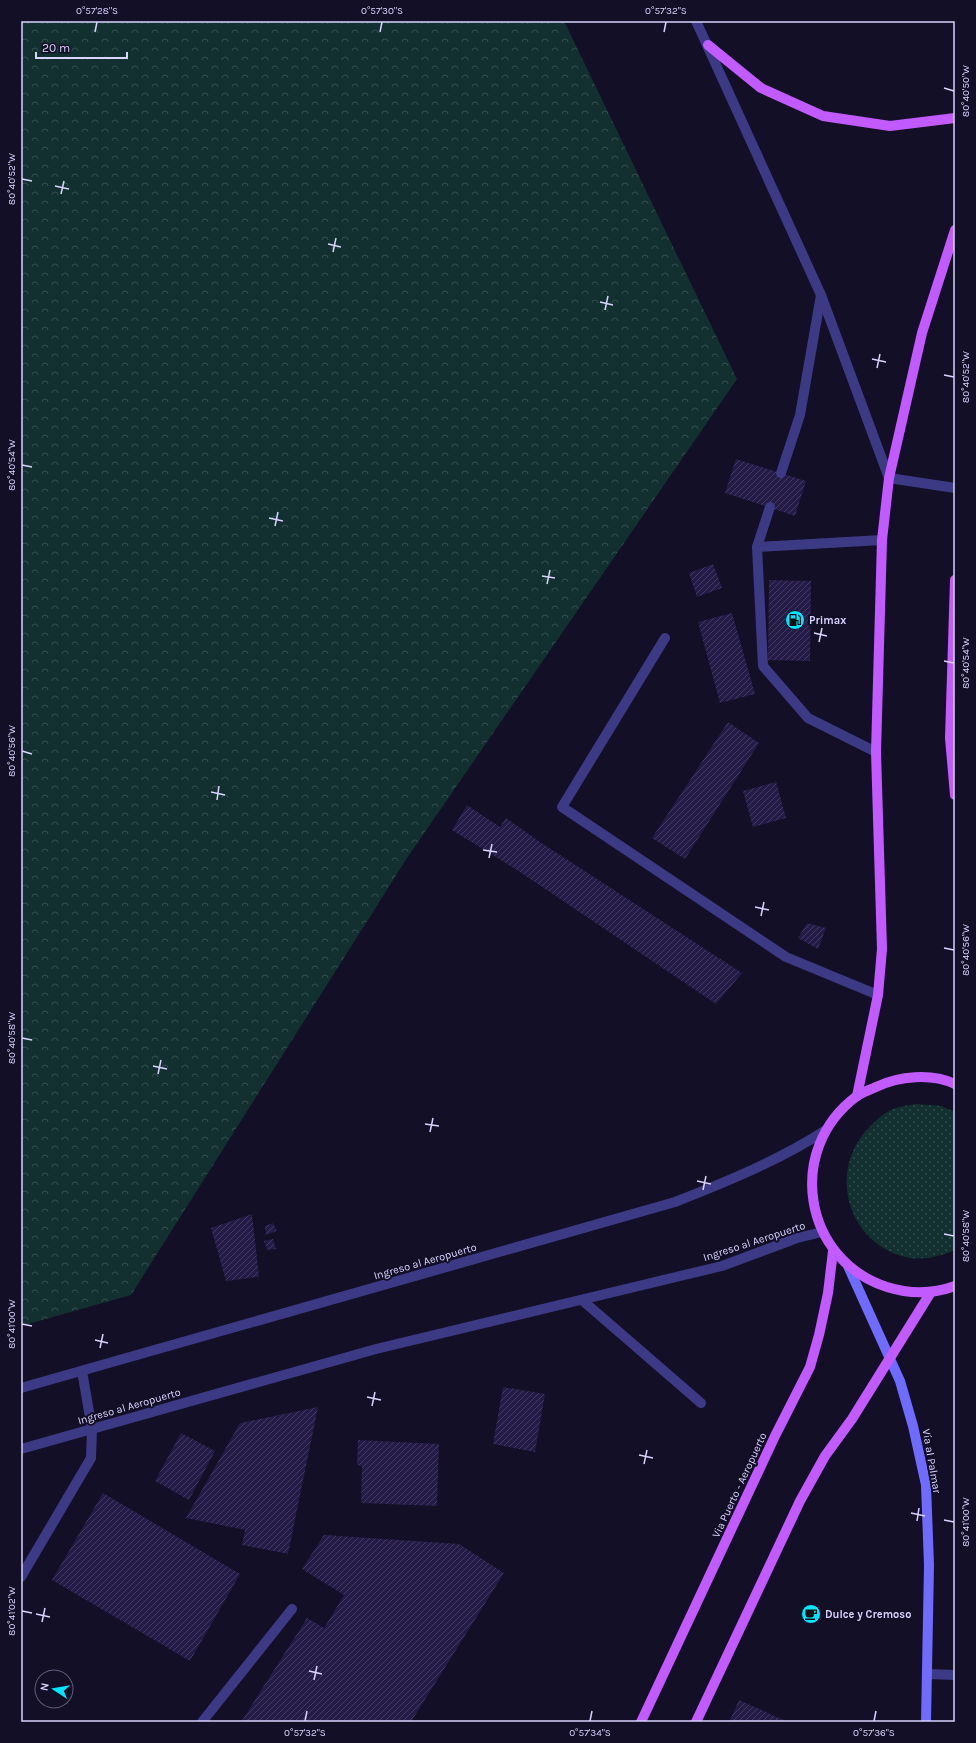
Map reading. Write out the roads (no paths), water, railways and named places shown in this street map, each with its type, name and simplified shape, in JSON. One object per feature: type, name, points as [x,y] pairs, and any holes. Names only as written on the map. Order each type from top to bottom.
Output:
[{"type":"main road","points":[[708,45],[761,88],[823,116],[890,126],[955,118]]},
{"type":"main road","points":[[858,1096],[878,995],[882,949],[876,752],[882,540],[889,478],[907,392],[922,333],[955,230]]},
{"type":"main road","points":[[955,580],[952,733],[955,795]]},
{"type":"main road","points":[[955,1084],[948,1081],[917,1077],[886,1082],[858,1096],[840,1111],[826,1130],[816,1154],[811,1180],[814,1207],[822,1232],[833,1251],[848,1266],[873,1282],[901,1291],[930,1292],[955,1286]]},
{"type":"main road","name":"Via Puerto - Aeropuerto","points":[[641,1722],[775,1436],[810,1367],[828,1293],[833,1251]]},
{"type":"main road","name":"Vía al Palmar","points":[[848,1266],[900,1381],[911,1419],[926,1485],[929,1565],[926,1722]]},
{"type":"main road","points":[[696,1722],[800,1501],[825,1456],[852,1420],[930,1292]]},
{"type":"street","points":[[696,21],[821,295],[889,478],[955,488]]},
{"type":"street","points":[[781,473],[800,415],[821,295]]},
{"type":"street","points":[[770,507],[757,547],[763,666],[808,718],[876,752]]},
{"type":"street","points":[[757,547],[882,540]]},
{"type":"street","points":[[666,638],[562,807],[786,958],[878,995]]},
{"type":"street","name":"Ingreso al Aeropuerto","points":[[21,1388],[675,1202],[710,1188],[804,1144],[826,1130]]},
{"type":"street","name":"Ingreso al Aeropuerto","points":[[21,1449],[376,1349],[722,1266],[796,1238],[822,1232]]},
{"type":"street","points":[[582,1300],[701,1403]]},
{"type":"street","points":[[21,1577],[91,1458],[92,1429],[82,1371]]},
{"type":"street","points":[[202,1722],[292,1609]]},
{"type":"street","points":[[928,1674],[955,1675]]},
{"type":"place","name":"Primax","points":[[795,620]]},
{"type":"place","name":"Dulce y Cremoso","points":[[811,1614]]}]
